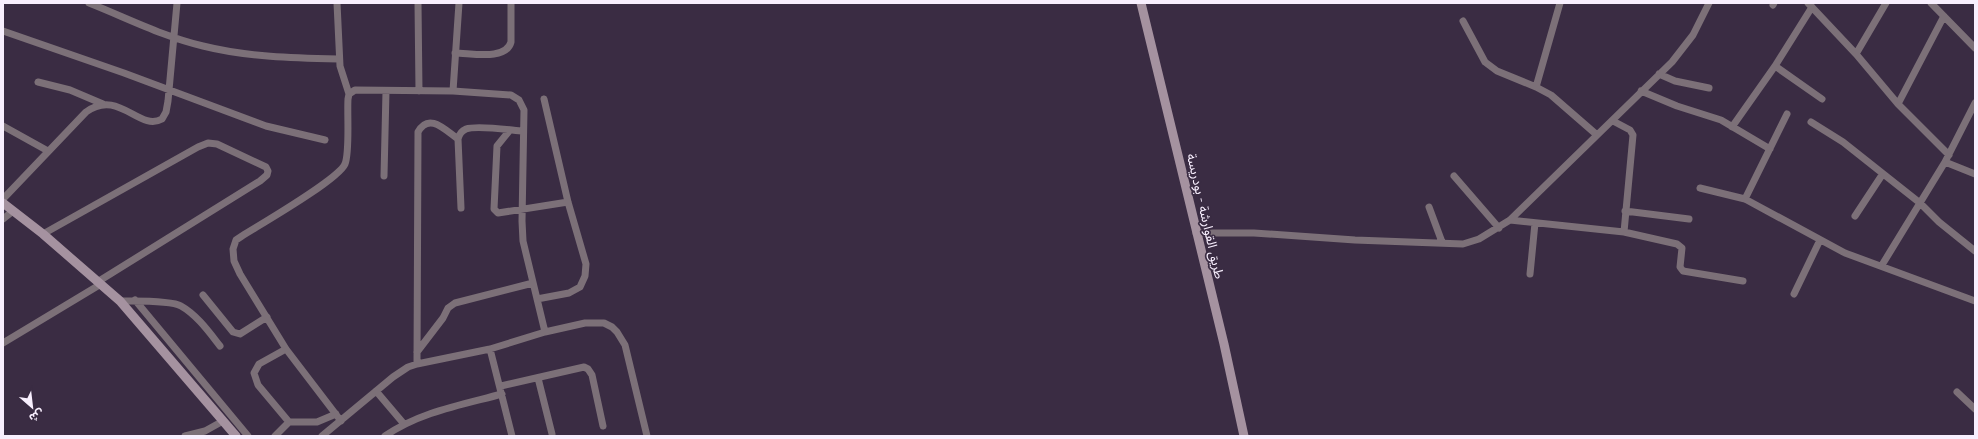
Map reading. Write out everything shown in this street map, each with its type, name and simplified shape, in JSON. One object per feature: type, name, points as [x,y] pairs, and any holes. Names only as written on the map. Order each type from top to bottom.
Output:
[{"type":"main road","name":"طريق القوارشة - بودريسة","points":[[1142,3],[1224,344],[1244,436]]},
{"type":"main road","points":[[3,203],[43,234],[120,301],[236,436]]},
{"type":"street","points":[[89,3],[174,37],[204,47],[255,55],[339,59]]},
{"type":"street","points":[[38,82],[70,90],[103,104],[114,106],[145,120],[156,122],[162,119],[166,112],[169,90],[177,3]]},
{"type":"street","points":[[338,3],[339,59],[341,72],[349,94],[347,157],[342,169],[321,186],[242,236],[234,245],[233,255],[236,267],[286,349],[341,421]]},
{"type":"street","points":[[418,3],[419,91]]},
{"type":"street","points":[[453,91],[459,3]]},
{"type":"street","points":[[455,53],[497,54],[505,52],[510,47],[511,42],[511,3]]},
{"type":"street","points":[[1536,87],[1560,3]]},
{"type":"street","points":[[1196,232],[1254,233],[1355,240],[1442,242],[1463,244],[1479,239],[1510,220],[1672,62],[1693,35],[1709,3]]},
{"type":"street","points":[[1856,54],[1886,3]]},
{"type":"street","points":[[1931,3],[1975,48]]},
{"type":"street","points":[[1732,127],[1775,66],[1810,5],[1856,54],[1898,104],[1949,155]]},
{"type":"street","points":[[1898,104],[1944,16]]},
{"type":"street","points":[[1463,21],[1485,62],[1497,71],[1536,87],[1551,95],[1597,135]]},
{"type":"street","points":[[3,31],[266,126],[325,140]]},
{"type":"street","points":[[1775,66],[1822,99]]},
{"type":"street","points":[[1659,74],[1675,81],[1708,88]]},
{"type":"street","points":[[349,94],[355,90],[453,91],[511,95],[522,104],[524,110],[523,241],[545,332]]},
{"type":"street","points":[[384,176],[386,91]]},
{"type":"street","points":[[1641,91],[1677,106],[1713,117],[1770,149]]},
{"type":"street","points":[[537,299],[569,293],[580,287],[585,276],[586,264],[568,202],[544,99]]},
{"type":"street","points":[[1882,265],[1945,162],[1975,103]]},
{"type":"street","points":[[3,199],[86,112],[103,104]]},
{"type":"street","points":[[1745,199],[1787,114]]},
{"type":"street","points":[[1613,121],[1632,132],[1624,232]]},
{"type":"street","points":[[417,364],[418,132],[422,125],[428,122],[435,123],[458,139]]},
{"type":"street","points":[[1811,122],[1843,142],[1882,175],[1920,203],[1939,222],[1975,251]]},
{"type":"street","points":[[3,126],[48,151]]},
{"type":"street","points":[[461,208],[458,139],[460,134],[466,130],[523,131]]},
{"type":"street","points":[[510,130],[497,146],[494,209],[498,213],[504,214],[523,209],[568,202]]},
{"type":"street","points":[[3,343],[260,181],[267,175],[268,171],[266,167],[217,144],[208,143],[43,234]]},
{"type":"street","points":[[1945,162],[1975,174]]},
{"type":"street","points":[[1855,216],[1882,175]]},
{"type":"street","points":[[1454,176],[1499,228]]},
{"type":"street","points":[[1700,188],[1745,199],[1845,253],[1882,265],[1906,276],[1975,301]]},
{"type":"street","points":[[1429,207],[1442,242]]},
{"type":"street","points":[[3,219],[13,210]]},
{"type":"street","points":[[1626,210],[1689,219]]},
{"type":"street","points":[[1510,220],[1624,232],[1679,245],[1682,250],[1680,267],[1682,271],[1743,281]]},
{"type":"street","points":[[1530,274],[1535,223]]},
{"type":"street","points":[[1794,294],[1820,240]]},
{"type":"street","points":[[417,352],[443,318],[448,308],[455,303],[533,283]]},
{"type":"street","points":[[203,295],[233,332],[240,334],[266,317]]},
{"type":"street","points":[[120,301],[135,300],[180,305],[195,317],[220,346]]},
{"type":"street","points":[[135,300],[248,436]]},
{"type":"street","points":[[322,436],[401,371],[417,364],[490,349],[545,332],[596,322],[612,327],[617,332],[628,353],[647,436]]},
{"type":"street","points":[[286,349],[259,364],[254,373],[258,385],[289,422]]},
{"type":"street","points":[[490,349],[501,386],[512,436]]},
{"type":"street","points":[[181,372],[189,366]]},
{"type":"street","points":[[501,386],[584,367],[588,368],[592,375],[603,426]]},
{"type":"street","points":[[538,378],[552,434]]},
{"type":"street","points":[[376,391],[404,424]]},
{"type":"street","points":[[1957,392],[1975,409]]},
{"type":"street","points":[[385,436],[404,424],[427,413],[502,394]]},
{"type":"street","points":[[275,436],[289,422],[317,422],[336,414]]},
{"type":"street","points":[[185,436],[205,431],[223,421]]}]
